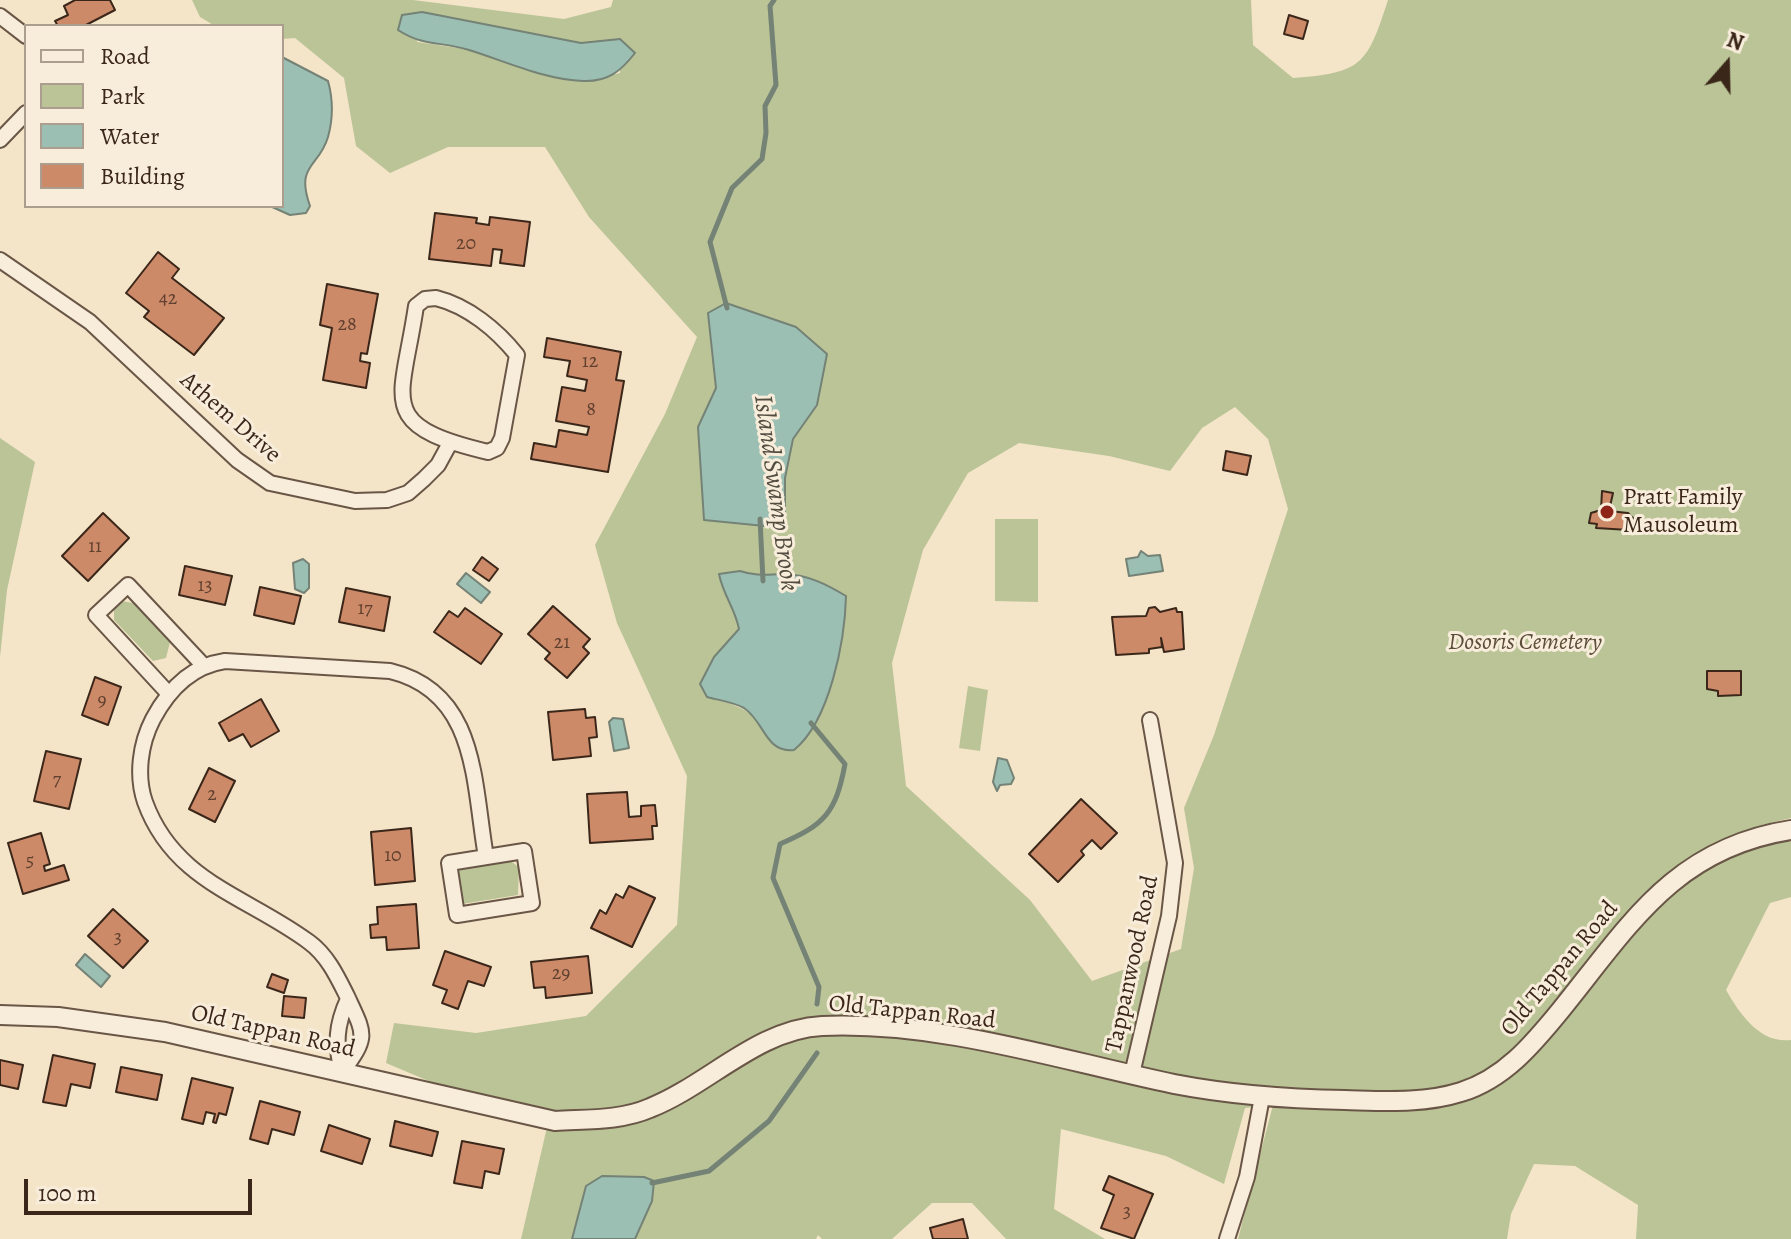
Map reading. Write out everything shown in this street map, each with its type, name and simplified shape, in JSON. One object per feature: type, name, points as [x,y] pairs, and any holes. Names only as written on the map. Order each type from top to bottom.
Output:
[{"type":"street","points":[[0,16],[24,34]]},
{"type":"street","points":[[0,140],[24,115]]},
{"type":"street","name":"Athem Drive","points":[[0,260],[90,322],[237,460],[270,483],[355,501],[387,500],[408,493],[424,479],[438,465],[450,443]]},
{"type":"street","points":[[425,299],[460,306],[502,336],[517,355],[502,438],[497,448],[488,452],[450,443],[413,425],[402,410],[416,306],[425,299]]},
{"type":"street","points":[[168,693],[96,615],[128,585],[202,664]]},
{"type":"street","points":[[342,1072],[360,1048],[362,1024],[334,970],[311,943],[198,875],[173,853],[154,825],[141,791],[141,757],[147,731],[168,693],[202,664],[249,660],[390,671],[416,677],[453,709],[464,731],[486,857]]},
{"type":"street","name":"Tappanwood Road","points":[[1132,1074],[1169,916],[1175,863],[1150,720]]},
{"type":"street","name":"Old Tappan Road","points":[[0,1015],[58,1017],[150,1030],[555,1121],[615,1118],[650,1108],[779,1035],[820,1026],[974,1039],[1132,1074],[1262,1097],[1422,1101],[1462,1092],[1495,1077],[1533,1044],[1647,902],[1691,867],[1751,838],[1791,830]]},
{"type":"street","points":[[524,851],[532,903],[457,915],[449,863],[486,857],[524,851]]},
{"type":"street","points":[[342,1072],[335,1045],[338,1021],[348,999]]},
{"type":"street","points":[[1227,1239],[1247,1177],[1262,1097]]},
{"type":"green space","name":"Dosoris Cemetery","points":[[192,0],[413,0],[564,19],[611,7],[613,0],[1251,0],[1253,45],[1293,78],[1334,73],[1358,62],[1374,39],[1388,0],[1791,0],[1791,818],[1762,825],[1791,842],[1791,897],[1770,903],[1726,990],[1752,1026],[1770,1037],[1791,1040],[1791,1239],[1636,1239],[1638,1205],[1575,1166],[1534,1164],[1511,1214],[1507,1239],[1238,1239],[1273,1105],[1245,1108],[1224,1184],[1166,1156],[1061,1129],[1054,1209],[1105,1239],[1006,1239],[972,1203],[932,1203],[892,1239],[822,1239],[818,1235],[816,1239],[635,1239],[652,1201],[644,1177],[621,1176],[600,1179],[586,1186],[572,1239],[521,1239],[548,1123],[438,1085],[386,1063],[394,1023],[476,1033],[586,1016],[677,925],[687,776],[617,623],[595,545],[665,414],[697,337],[589,217],[545,147],[448,147],[390,173],[356,146],[344,78],[295,38],[284,39],[284,24],[212,24],[200,17]],"holes":[[[422,12],[581,43],[620,39],[620,73],[584,82],[517,66],[465,49],[417,42]],[[714,356],[817,405],[793,438],[785,478],[785,528],[704,520],[698,427],[716,388]],[[1235,407],[1268,439],[1288,509],[1214,735],[1184,808],[1194,868],[1181,949],[1092,981],[1030,900],[906,786],[892,663],[923,550],[968,473],[1019,443],[1109,456],[1170,471],[1202,428]],[[740,571],[758,575],[801,576],[846,596],[830,689],[765,735],[749,713],[707,697],[714,657],[739,629],[735,606]]]},
{"type":"green space","points":[[0,438],[35,462],[7,590],[0,657]]},
{"type":"green space","points":[[995,519],[1038,519],[1038,602],[995,601]]},
{"type":"green space","points":[[121,601],[133,603],[170,642],[166,658],[153,661],[114,620],[114,608]]},
{"type":"green space","points":[[968,686],[988,690],[980,751],[959,748]]},
{"type":"green space","points":[[509,860],[519,867],[518,895],[462,904],[458,869]]},
{"type":"water","points":[[422,12],[581,43],[620,39],[635,53],[619,70],[600,80],[569,80],[459,47],[416,39],[398,30],[402,15]]},
{"type":"water","points":[[284,58],[328,81],[332,102],[328,137],[305,182],[310,206],[306,213],[290,215],[274,208],[284,208]]},
{"type":"water","points":[[726,303],[796,327],[827,354],[817,405],[793,439],[785,478],[785,528],[704,520],[698,427],[716,388],[708,313]]},
{"type":"water","points":[[1141,551],[1148,556],[1160,555],[1163,571],[1129,576],[1126,559],[1138,557]]},
{"type":"water","points":[[303,559],[309,564],[309,588],[304,593],[295,589],[293,563]]},
{"type":"water","points":[[740,571],[758,575],[801,576],[846,596],[839,656],[826,700],[807,737],[794,750],[777,747],[744,708],[707,697],[700,684],[714,657],[739,629],[719,574]]},
{"type":"water","points":[[466,573],[490,592],[481,603],[457,584]]},
{"type":"water","points":[[613,718],[623,719],[629,748],[614,751],[609,722]]},
{"type":"water","points":[[998,758],[1007,760],[1014,778],[1011,784],[1000,785],[997,791],[993,782]]},
{"type":"water","points":[[85,954],[110,976],[101,987],[76,965]]},
{"type":"water","points":[[602,1176],[644,1177],[654,1181],[652,1201],[635,1239],[572,1239],[586,1186]]},
{"type":"building","points":[[75,0],[110,0],[115,10],[88,24],[57,24],[55,21],[68,15],[64,6]]},
{"type":"building","points":[[1289,15],[1308,21],[1303,39],[1284,34]]},
{"type":"building","points":[[435,213],[477,218],[476,223],[489,225],[490,217],[530,222],[524,266],[500,263],[502,250],[493,249],[491,266],[429,259]]},
{"type":"building","points":[[158,252],[179,269],[172,278],[224,318],[194,355],[144,317],[149,311],[126,293]]},
{"type":"building","points":[[327,284],[378,294],[367,354],[361,353],[360,361],[370,363],[366,388],[323,380],[332,328],[320,325]]},
{"type":"building","points":[[547,338],[621,352],[616,380],[624,381],[608,472],[531,459],[534,443],[556,447],[559,430],[587,435],[589,427],[556,421],[562,387],[585,391],[587,380],[567,376],[570,361],[544,357]]},
{"type":"building","points":[[1226,451],[1251,456],[1247,475],[1223,470]]},
{"type":"building","name":"Pratt Family Mausoleum","points":[[1602,491],[1613,493],[1609,511],[1628,513],[1634,519],[1629,530],[1596,528],[1597,524],[1589,523],[1591,513],[1601,510]]},
{"type":"building","points":[[103,513],[129,538],[88,581],[62,556]]},
{"type":"building","points":[[482,557],[498,569],[489,581],[473,570]]},
{"type":"building","points":[[185,566],[232,576],[225,605],[179,595]]},
{"type":"building","points":[[260,587],[301,596],[294,624],[254,615]]},
{"type":"building","points":[[346,588],[390,597],[384,631],[339,622]]},
{"type":"building","points":[[553,606],[590,639],[583,647],[589,653],[567,678],[545,659],[550,653],[528,634]]},
{"type":"building","points":[[1155,607],[1160,612],[1176,608],[1177,612],[1182,612],[1184,649],[1164,652],[1161,638],[1162,647],[1149,649],[1149,653],[1116,655],[1112,617],[1146,616],[1149,608]]},
{"type":"building","points":[[465,608],[502,634],[481,664],[434,632],[449,611],[458,617]]},
{"type":"building","points":[[1707,671],[1741,671],[1741,695],[1718,696],[1718,691],[1707,689]]},
{"type":"building","points":[[95,677],[121,687],[108,725],[82,715]]},
{"type":"building","points":[[261,699],[279,731],[251,747],[243,734],[229,741],[219,723]]},
{"type":"building","points":[[585,709],[586,718],[595,717],[597,737],[589,738],[591,756],[553,760],[548,712]]},
{"type":"building","points":[[46,751],[81,759],[69,809],[34,801]]},
{"type":"building","points":[[209,768],[235,781],[215,822],[189,809]]},
{"type":"building","points":[[627,792],[629,817],[641,816],[641,806],[655,805],[657,826],[652,826],[653,839],[590,843],[587,794]]},
{"type":"building","points":[[1081,799],[1117,833],[1101,849],[1092,840],[1081,851],[1084,855],[1058,882],[1029,854]]},
{"type":"building","points":[[411,828],[415,881],[375,885],[371,832]]},
{"type":"building","points":[[41,833],[50,864],[44,866],[45,871],[64,865],[69,880],[23,894],[8,843]]},
{"type":"building","points":[[629,886],[655,898],[632,947],[591,928],[600,910],[606,914],[616,894],[623,898]]},
{"type":"building","points":[[416,904],[419,948],[387,950],[386,937],[371,938],[370,925],[378,924],[377,907]]},
{"type":"building","points":[[113,909],[148,941],[123,968],[88,936]]},
{"type":"building","points":[[445,951],[491,967],[484,986],[468,981],[458,1009],[442,1003],[447,990],[433,985]]},
{"type":"building","points":[[588,956],[592,993],[546,998],[545,987],[534,988],[531,962]]},
{"type":"building","points":[[272,974],[288,980],[284,993],[267,987]]},
{"type":"building","points":[[284,996],[306,998],[304,1018],[282,1016]]},
{"type":"building","points":[[53,1055],[95,1064],[90,1088],[71,1084],[66,1106],[43,1102]]},
{"type":"building","points":[[0,1060],[23,1065],[18,1089],[0,1085]]},
{"type":"building","points":[[121,1067],[162,1075],[157,1100],[116,1092]]},
{"type":"building","points":[[192,1078],[233,1088],[226,1115],[219,1113],[216,1123],[213,1122],[215,1114],[206,1112],[203,1124],[182,1119]]},
{"type":"building","points":[[260,1101],[300,1112],[294,1135],[272,1129],[268,1144],[250,1139]]},
{"type":"building","points":[[395,1121],[438,1132],[432,1156],[390,1146]]},
{"type":"building","points":[[329,1125],[370,1139],[362,1164],[321,1151]]},
{"type":"building","points":[[462,1141],[504,1149],[499,1174],[485,1171],[482,1188],[454,1183]]},
{"type":"building","points":[[1109,1176],[1153,1194],[1134,1239],[1101,1228],[1114,1195],[1103,1190]]},
{"type":"building","points":[[963,1219],[968,1239],[933,1239],[930,1228]]},
{"type":"waterway","name":"Island Swamp Brook","points":[[727,308],[710,242],[732,188],[762,159],[766,133],[765,106],[776,85],[770,6],[774,0]]},
{"type":"waterway","name":"Island Swamp Brook","points":[[760,519],[763,581]]},
{"type":"waterway","name":"Island Swamp Brook","points":[[811,723],[845,764],[837,794],[826,815],[808,830],[780,844],[773,878],[819,987],[817,1004]]},
{"type":"waterway","name":"Island Swamp Brook","points":[[652,1183],[709,1171],[769,1121],[817,1053]]},
{"type":"place","name":"Pratt Family Mausoleum","points":[[1607,512]]}]
